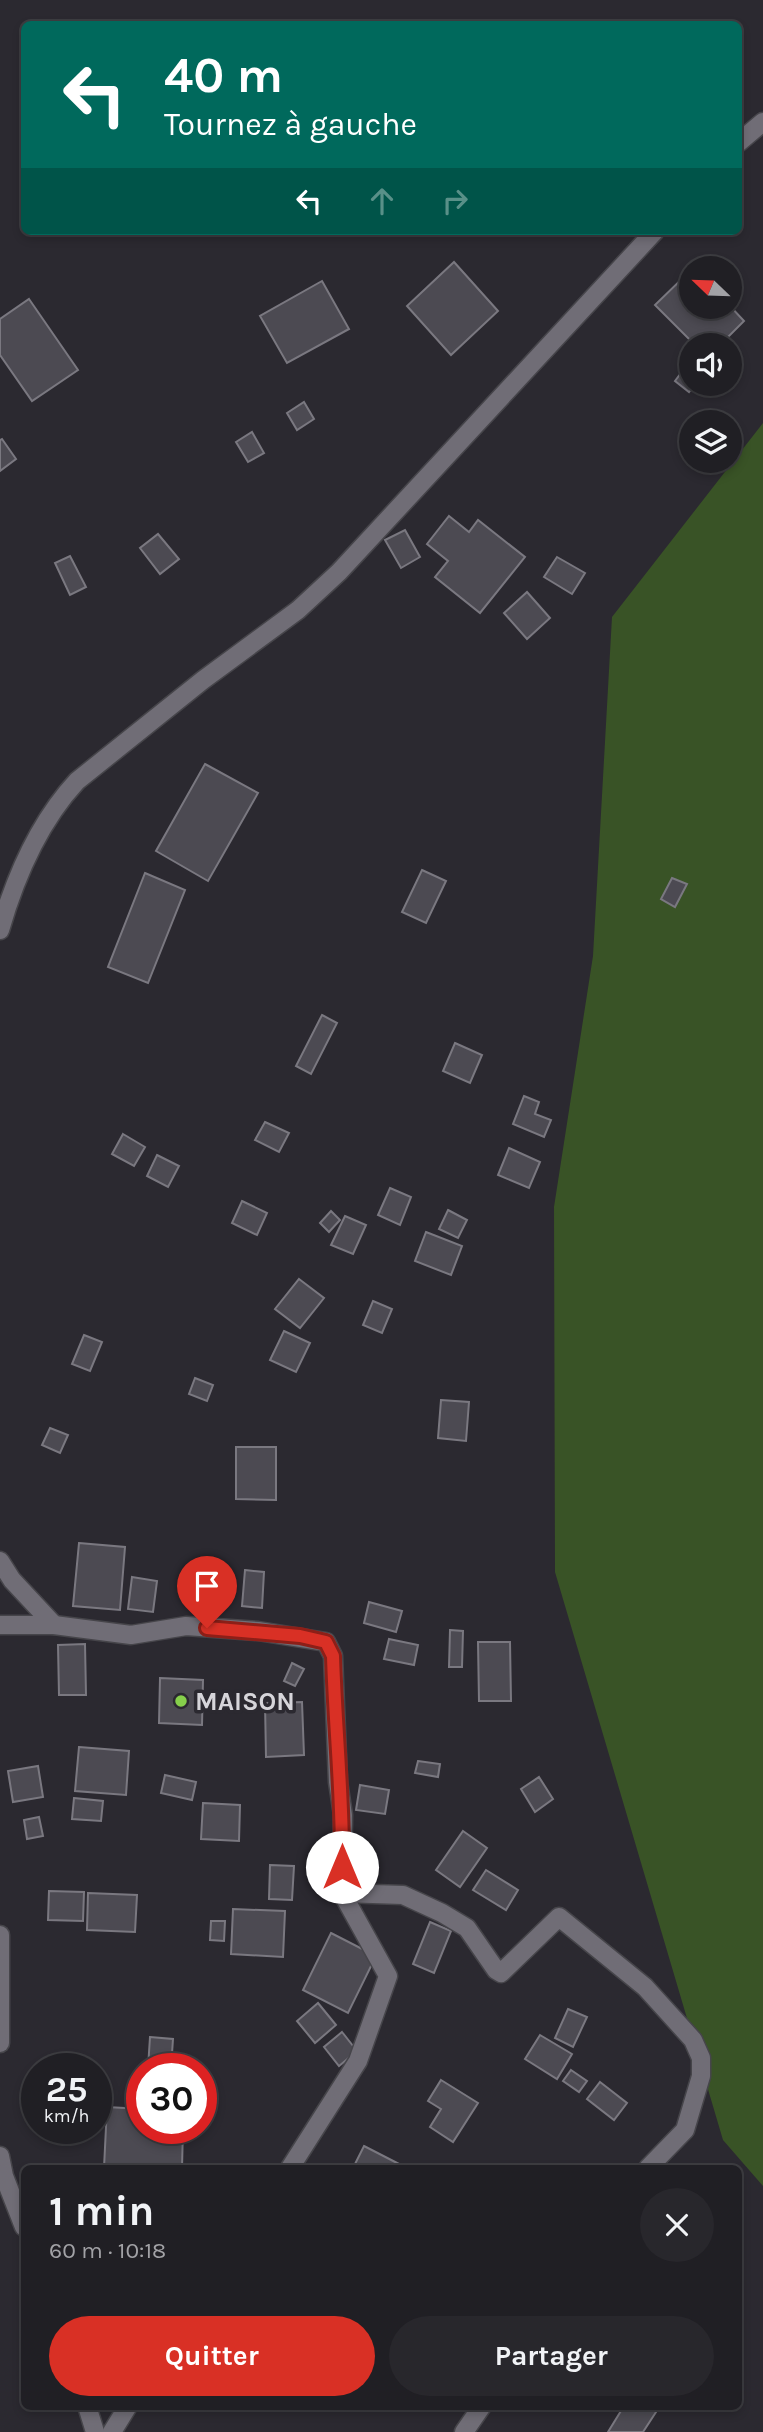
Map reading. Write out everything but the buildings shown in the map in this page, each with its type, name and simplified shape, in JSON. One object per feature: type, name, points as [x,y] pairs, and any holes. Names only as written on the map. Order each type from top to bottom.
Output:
[{"type":"street","points":[[742,140],[763,122]]},
{"type":"street","points":[[0,930],[13,886],[63,796],[77,780],[203,680],[298,610],[339,572],[651,235]]},
{"type":"street","points":[[0,1561],[12,1580],[54,1625]]},
{"type":"street","points":[[0,1625],[54,1625],[131,1635],[186,1626],[326,1642],[333,1656],[338,1782],[343,1815],[342,1893],[388,1976],[358,2061],[292,2165]]},
{"type":"street","points":[[342,1893],[403,1895],[442,1913],[467,1928],[495,1970],[501,1973],[559,1917],[645,1987],[693,2040],[701,2058],[701,2076],[685,2130],[651,2165]]},
{"type":"street","points":[[0,1935],[0,2043]]},
{"type":"street","points":[[0,2156],[2,2176],[21,2220]]},
{"type":"street","points":[[88,2410],[95,2432]]},
{"type":"street","points":[[112,2432],[126,2410]]},
{"type":"street","points":[[464,2432],[479,2410]]},
{"type":"green space","points":[[763,423],[763,2186],[723,2140],[555,1572],[554,1207],[593,956],[612,617],[724,473],[742,473],[742,450]]},
{"type":"place","name":"MAISON","points":[[181,1701]]},
{"type":"route","points":[[207,1628],[258,1631],[326,1642],[333,1656],[338,1782],[343,1815],[342,1867]]}]
